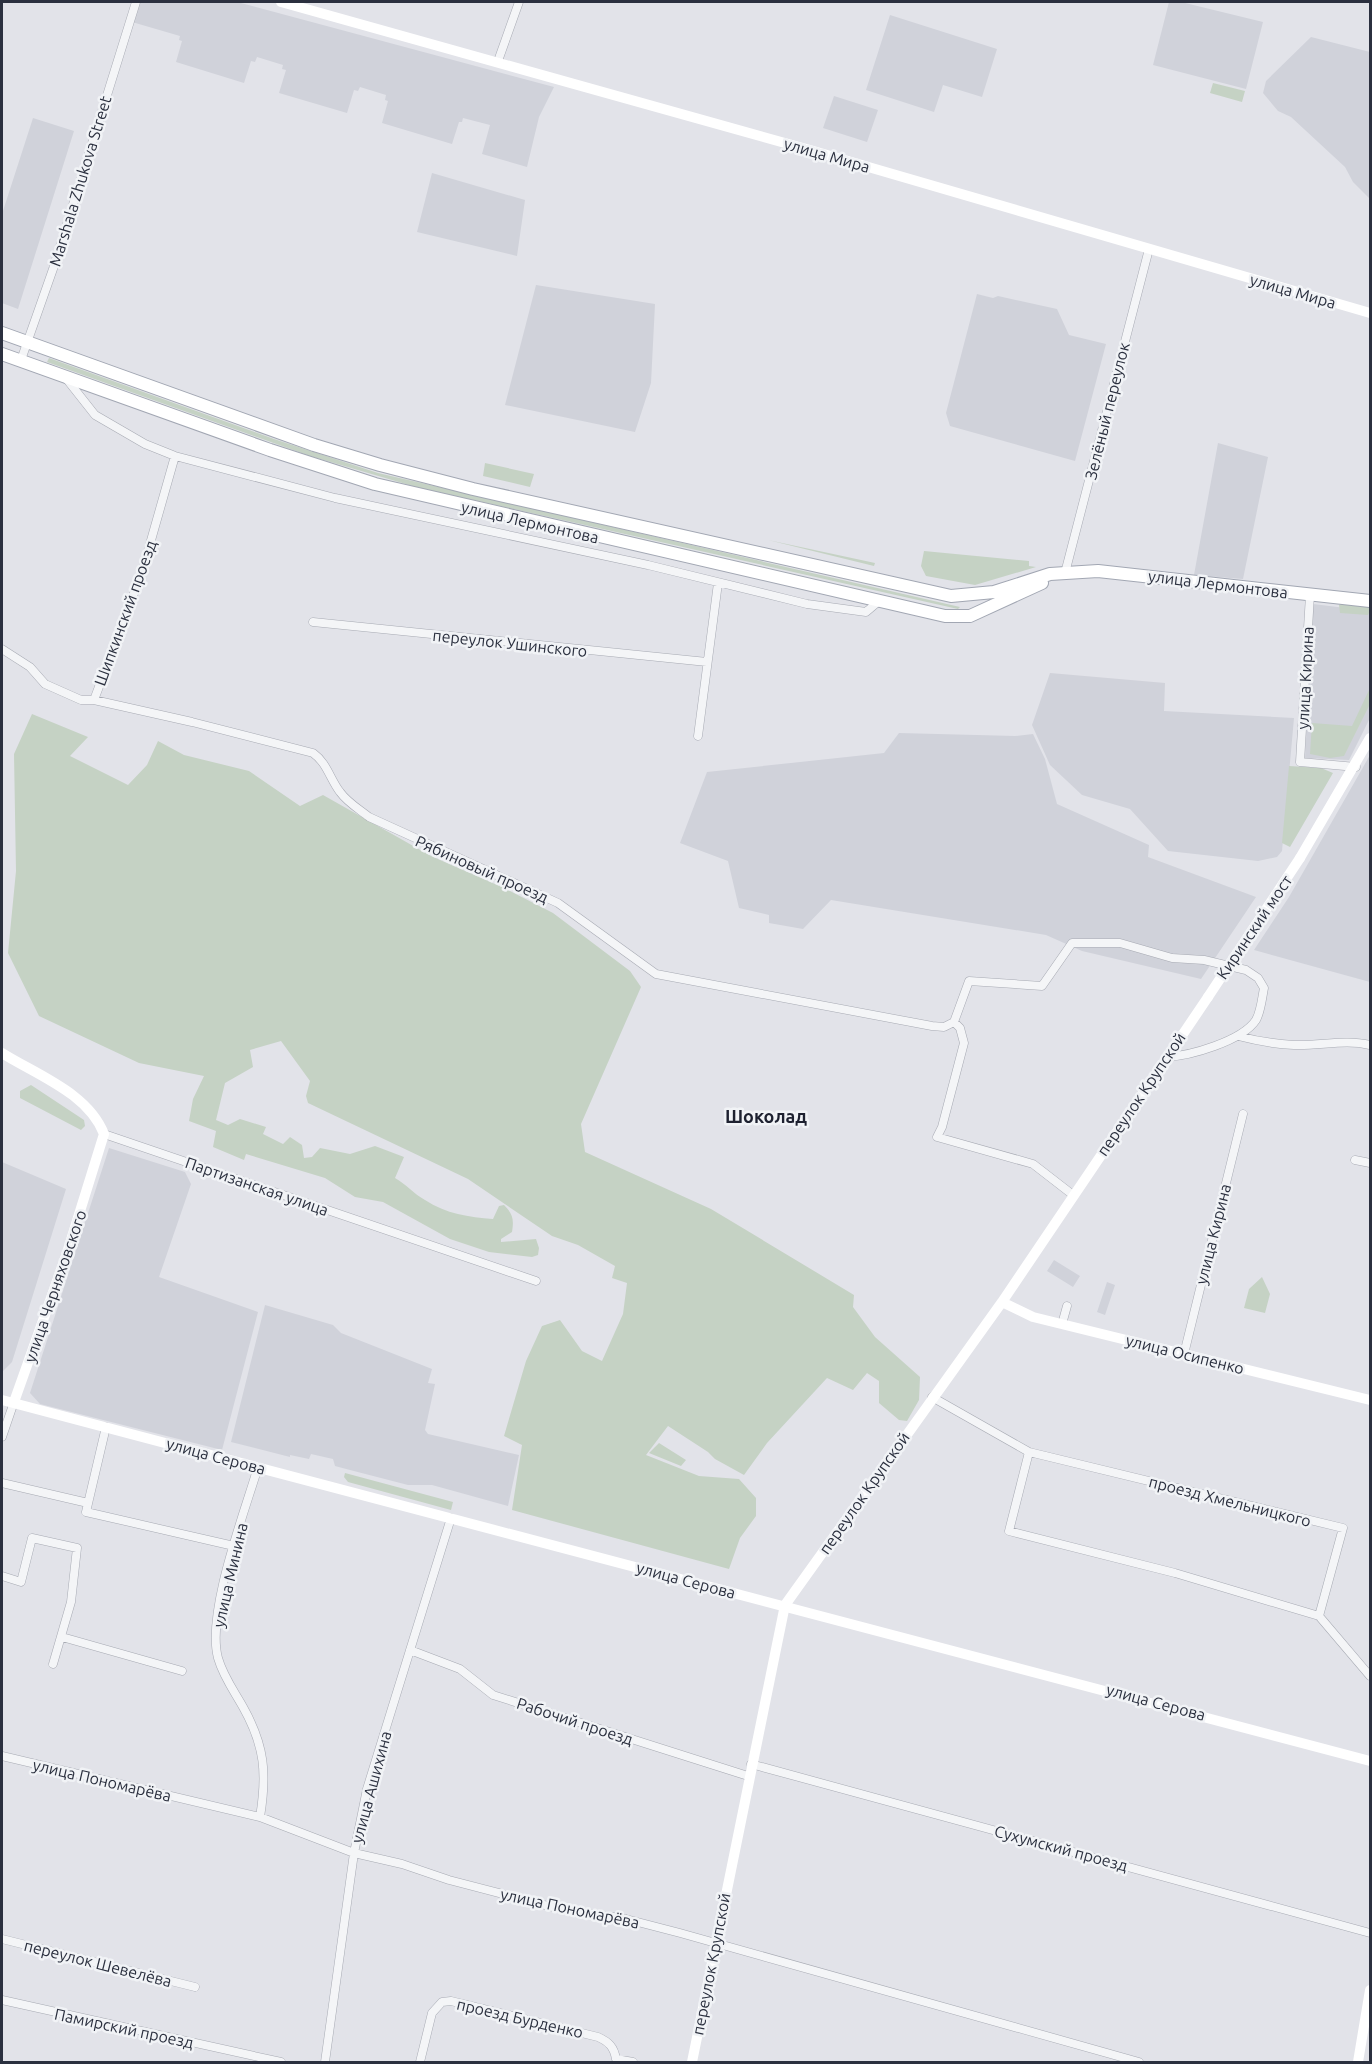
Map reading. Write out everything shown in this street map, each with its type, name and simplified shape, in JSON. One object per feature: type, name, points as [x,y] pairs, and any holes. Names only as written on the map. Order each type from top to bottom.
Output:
[{"type":"main road","name":"улица Мира","points":[[281,2],[498,61],[1371,313]]},
{"type":"main road","name":"улица Лермонтова","points":[[2,333],[314,445],[390,468],[951,596],[994,592],[1050,574],[1109,572],[1371,602]]},
{"type":"main road","name":"улица Лермонтова","points":[[2,354],[280,454],[375,484],[945,616],[970,616],[1065,573]]},
{"type":"main road","points":[[945,616],[961,614],[964,610],[962,603],[951,596]]},
{"type":"main road","points":[[1356,767],[1371,738]]},
{"type":"main road","name":"Киринский мост","points":[[1208,997],[1300,858],[1356,767]]},
{"type":"main road","name":"переулок Крупской","points":[[692,2062],[714,1943],[785,1605],[1002,1302],[1208,997]]},
{"type":"main road","points":[[2,1053],[68,1092],[98,1117],[104,1134]]},
{"type":"main road","name":"улица Черняховского","points":[[14,1402],[67,1253],[104,1134]]},
{"type":"main road","name":"улица Осипенко","points":[[1002,1302],[1033,1317],[1371,1400]]},
{"type":"main road","name":"улица Серова","points":[[2,1400],[1371,1761]]},
{"type":"main road","points":[[1358,2062],[1371,1990]]},
{"type":"street","name":"Marshala Zhukova Street","points":[[21,360],[55,261],[136,2]]},
{"type":"street","points":[[498,61],[519,2]]},
{"type":"street","name":"Зелёный переулок","points":[[1065,573],[1149,249]]},
{"type":"street","points":[[64,376],[95,415],[135,439],[175,456],[335,498],[648,565],[718,583],[853,612],[866,612],[879,601]]},
{"type":"street","name":"Шипкинский проезд","points":[[2,649],[30,667],[45,684],[81,700],[94,700],[142,572],[175,456]]},
{"type":"street","points":[[698,736],[718,583]]},
{"type":"street","name":"улица Кирина","points":[[1310,595],[1300,762],[1356,767]]},
{"type":"street","name":"переулок Ушинского","points":[[313,622],[707,662]]},
{"type":"street","name":"Рябиновый проезд","points":[[94,700],[313,753],[323,760],[339,791],[369,817],[558,903],[656,974],[932,1026],[944,1027],[954,1022]]},
{"type":"street","points":[[1073,1195],[1033,1164],[937,1137],[942,1127],[964,1043],[960,1028],[954,1022],[969,981],[1042,986],[1072,943],[1120,943],[1172,958],[1204,960],[1246,970],[1258,978],[1264,988],[1256,1020],[1238,1036],[1185,1056],[1166,1057]]},
{"type":"street","points":[[1238,1036],[1264,1043],[1296,1045],[1353,1041],[1371,1045]]},
{"type":"street","name":"улица Кирина","points":[[1184,1354],[1242,1114]]},
{"type":"street","name":"Партизанская улица","points":[[104,1134],[536,1281]]},
{"type":"street","points":[[1354,1160],[1371,1163]]},
{"type":"street","points":[[1062,1324],[1067,1306]]},
{"type":"street","name":"проезд Хмельницкого","points":[[932,1397],[1029,1452],[1343,1528],[1319,1616]]},
{"type":"street","name":"улица Черняховского","points":[[2,1437],[14,1402]]},
{"type":"street","points":[[106,1427],[86,1512],[234,1546]]},
{"type":"street","points":[[1029,1452],[1009,1531],[1175,1573],[1319,1616],[1371,1676]]},
{"type":"street","name":"улица Минина","points":[[258,1467],[234,1546],[214,1625],[218,1658],[226,1680],[256,1733],[263,1761],[265,1782],[260,1817]]},
{"type":"street","points":[[2,1483],[88,1503]]},
{"type":"street","name":"улица Ашихина","points":[[325,2062],[354,1853],[368,1790],[451,1518]]},
{"type":"street","points":[[2,1576],[21,1582],[32,1538],[77,1548],[71,1602],[53,1664]]},
{"type":"street","points":[[62,1637],[182,1671]]},
{"type":"street","name":"Рабочий проезд","points":[[411,1650],[460,1669],[494,1695],[748,1776]]},
{"type":"street","name":"улица Пономарёва","points":[[2,1756],[260,1817],[354,1853],[402,1864],[450,1880],[564,1910],[626,1919],[1139,2062]]},
{"type":"street","name":"Сухумский проезд","points":[[751,1764],[1371,1933]]},
{"type":"street","name":"переулок Шевелёва","points":[[2,1939],[195,1987]]},
{"type":"street","name":"Памирский проезд","points":[[2,2000],[281,2062]]},
{"type":"street","name":"проезд Бурденко","points":[[420,2062],[432,2013],[442,2002],[451,2001],[598,2037],[608,2042],[615,2051],[615,2061],[633,2062]]},
{"type":"shaded area","points":[[139,2],[237,2],[554,87],[539,117],[527,167],[482,154],[490,125],[463,118],[462,122],[459,122],[452,144],[382,123],[388,101],[385,100],[386,95],[360,87],[358,91],[354,90],[347,113],[279,93],[286,70],[282,69],[283,65],[257,57],[255,62],[251,61],[244,83],[176,62],[182,41],[179,40],[180,36],[132,22]]},
{"type":"shaded area","points":[[1169,2],[1181,2],[1263,22],[1246,89],[1153,65]]},
{"type":"shaded area","points":[[890,15],[997,49],[982,97],[943,85],[934,112],[866,90]]},
{"type":"shaded area","points":[[1311,37],[1370,52],[1370,199],[1353,182],[1345,167],[1291,117],[1278,111],[1263,93],[1266,81]]},
{"type":"shaded area","points":[[834,96],[878,110],[867,142],[823,128]]},
{"type":"shaded area","points":[[33,118],[74,131],[18,309],[2,303],[2,214]]},
{"type":"shaded area","points":[[432,173],[525,200],[517,256],[417,232]]},
{"type":"shaded area","points":[[536,285],[655,304],[651,383],[635,432],[505,405]]},
{"type":"shaded area","points":[[977,294],[993,298],[998,296],[1057,309],[1069,335],[1106,344],[1075,461],[950,426],[946,413]]},
{"type":"shaded area","points":[[1218,443],[1268,457],[1243,579],[1194,575]]},
{"type":"shaded area","points":[[1313,604],[1370,611],[1370,718],[1349,760],[1305,758]]},
{"type":"shaded area","points":[[1050,673],[1165,683],[1164,711],[1294,718],[1282,851],[1277,857],[1258,861],[1168,851],[1130,809],[1082,795],[1050,765],[1032,725]]},
{"type":"shaded area","points":[[899,733],[1015,736],[1033,734],[1045,759],[1057,804],[1149,845],[1148,857],[1256,897],[1201,979],[1082,951],[1046,935],[831,900],[803,929],[769,923],[769,915],[739,908],[728,861],[680,843],[707,772],[884,753]]},
{"type":"shaded area","points":[[1370,755],[1370,982],[1254,950],[1289,897]]},
{"type":"shaded area","points":[[109,1148],[185,1172],[191,1184],[159,1277],[258,1312],[222,1450],[40,1404],[30,1393]]},
{"type":"shaded area","points":[[2,1162],[66,1189],[12,1362],[2,1372]]},
{"type":"shaded area","points":[[1054,1260],[1080,1276],[1073,1287],[1047,1271]]},
{"type":"shaded area","points":[[1107,1282],[1115,1285],[1105,1315],[1097,1312]]},
{"type":"shaded area","points":[[265,1305],[333,1325],[341,1333],[432,1369],[428,1383],[435,1384],[425,1430],[428,1434],[519,1455],[508,1506],[432,1485],[408,1485],[335,1466],[333,1459],[311,1454],[309,1459],[290,1455],[290,1457],[231,1442]]},
{"type":"green space","points":[[1213,83],[1245,91],[1242,102],[1210,93]]},
{"type":"green space","points":[[49,358],[274,439],[378,473],[960,607],[958,609],[416,487],[310,456],[47,362]]},
{"type":"green space","points":[[485,463],[534,474],[530,487],[483,476]]},
{"type":"green space","points":[[768,540],[875,563],[874,566]]},
{"type":"green space","points":[[924,551],[1029,561],[1029,566],[1036,567],[975,585],[926,576],[921,566]]},
{"type":"green space","points":[[1343,603],[1368,605],[1370,611],[1368,615],[1340,613],[1339,605]]},
{"type":"green space","points":[[1370,688],[1370,704],[1344,756],[1330,758],[1310,754],[1312,723],[1352,726]]},
{"type":"green space","points":[[32,714],[88,737],[70,756],[128,785],[147,765],[158,741],[184,755],[249,771],[300,806],[323,795],[431,856],[504,888],[553,913],[630,971],[641,987],[581,1124],[585,1152],[711,1209],[854,1295],[853,1307],[875,1337],[920,1377],[919,1400],[907,1421],[899,1420],[879,1403],[879,1381],[867,1373],[853,1390],[827,1378],[767,1443],[744,1475],[715,1459],[668,1426],[646,1455],[699,1476],[739,1479],[756,1498],[756,1516],[740,1538],[729,1569],[512,1510],[522,1445],[504,1436],[526,1361],[542,1326],[560,1320],[582,1351],[602,1361],[623,1314],[627,1283],[612,1278],[615,1266],[578,1245],[552,1236],[468,1179],[308,1103],[306,1096],[310,1081],[281,1041],[250,1050],[253,1067],[225,1083],[216,1120],[228,1125],[240,1119],[266,1127],[263,1134],[283,1144],[290,1137],[302,1145],[304,1158],[312,1157],[320,1148],[350,1154],[375,1146],[404,1157],[395,1178],[417,1195],[441,1209],[475,1217],[493,1219],[499,1206],[504,1205],[511,1214],[513,1227],[512,1232],[501,1239],[501,1242],[536,1239],[539,1248],[538,1255],[532,1257],[489,1252],[450,1239],[383,1202],[355,1197],[325,1178],[246,1154],[244,1160],[213,1147],[216,1131],[189,1121],[193,1099],[204,1076],[139,1063],[39,1016],[8,953],[16,871],[14,754]]},
{"type":"green space","points":[[1289,766],[1321,768],[1333,773],[1290,847],[1282,843]]},
{"type":"green space","points":[[31,1085],[84,1120],[85,1126],[81,1130],[20,1098],[20,1091]]},
{"type":"green space","points":[[1262,1277],[1270,1294],[1265,1313],[1244,1308],[1249,1289]]},
{"type":"green space","points":[[659,1443],[686,1460],[681,1466],[649,1453]]},
{"type":"green space","points":[[345,1473],[453,1502],[451,1510],[348,1482],[344,1477]]},
{"type":"district","name":"Шоколад","points":[[766,1117]]}]
